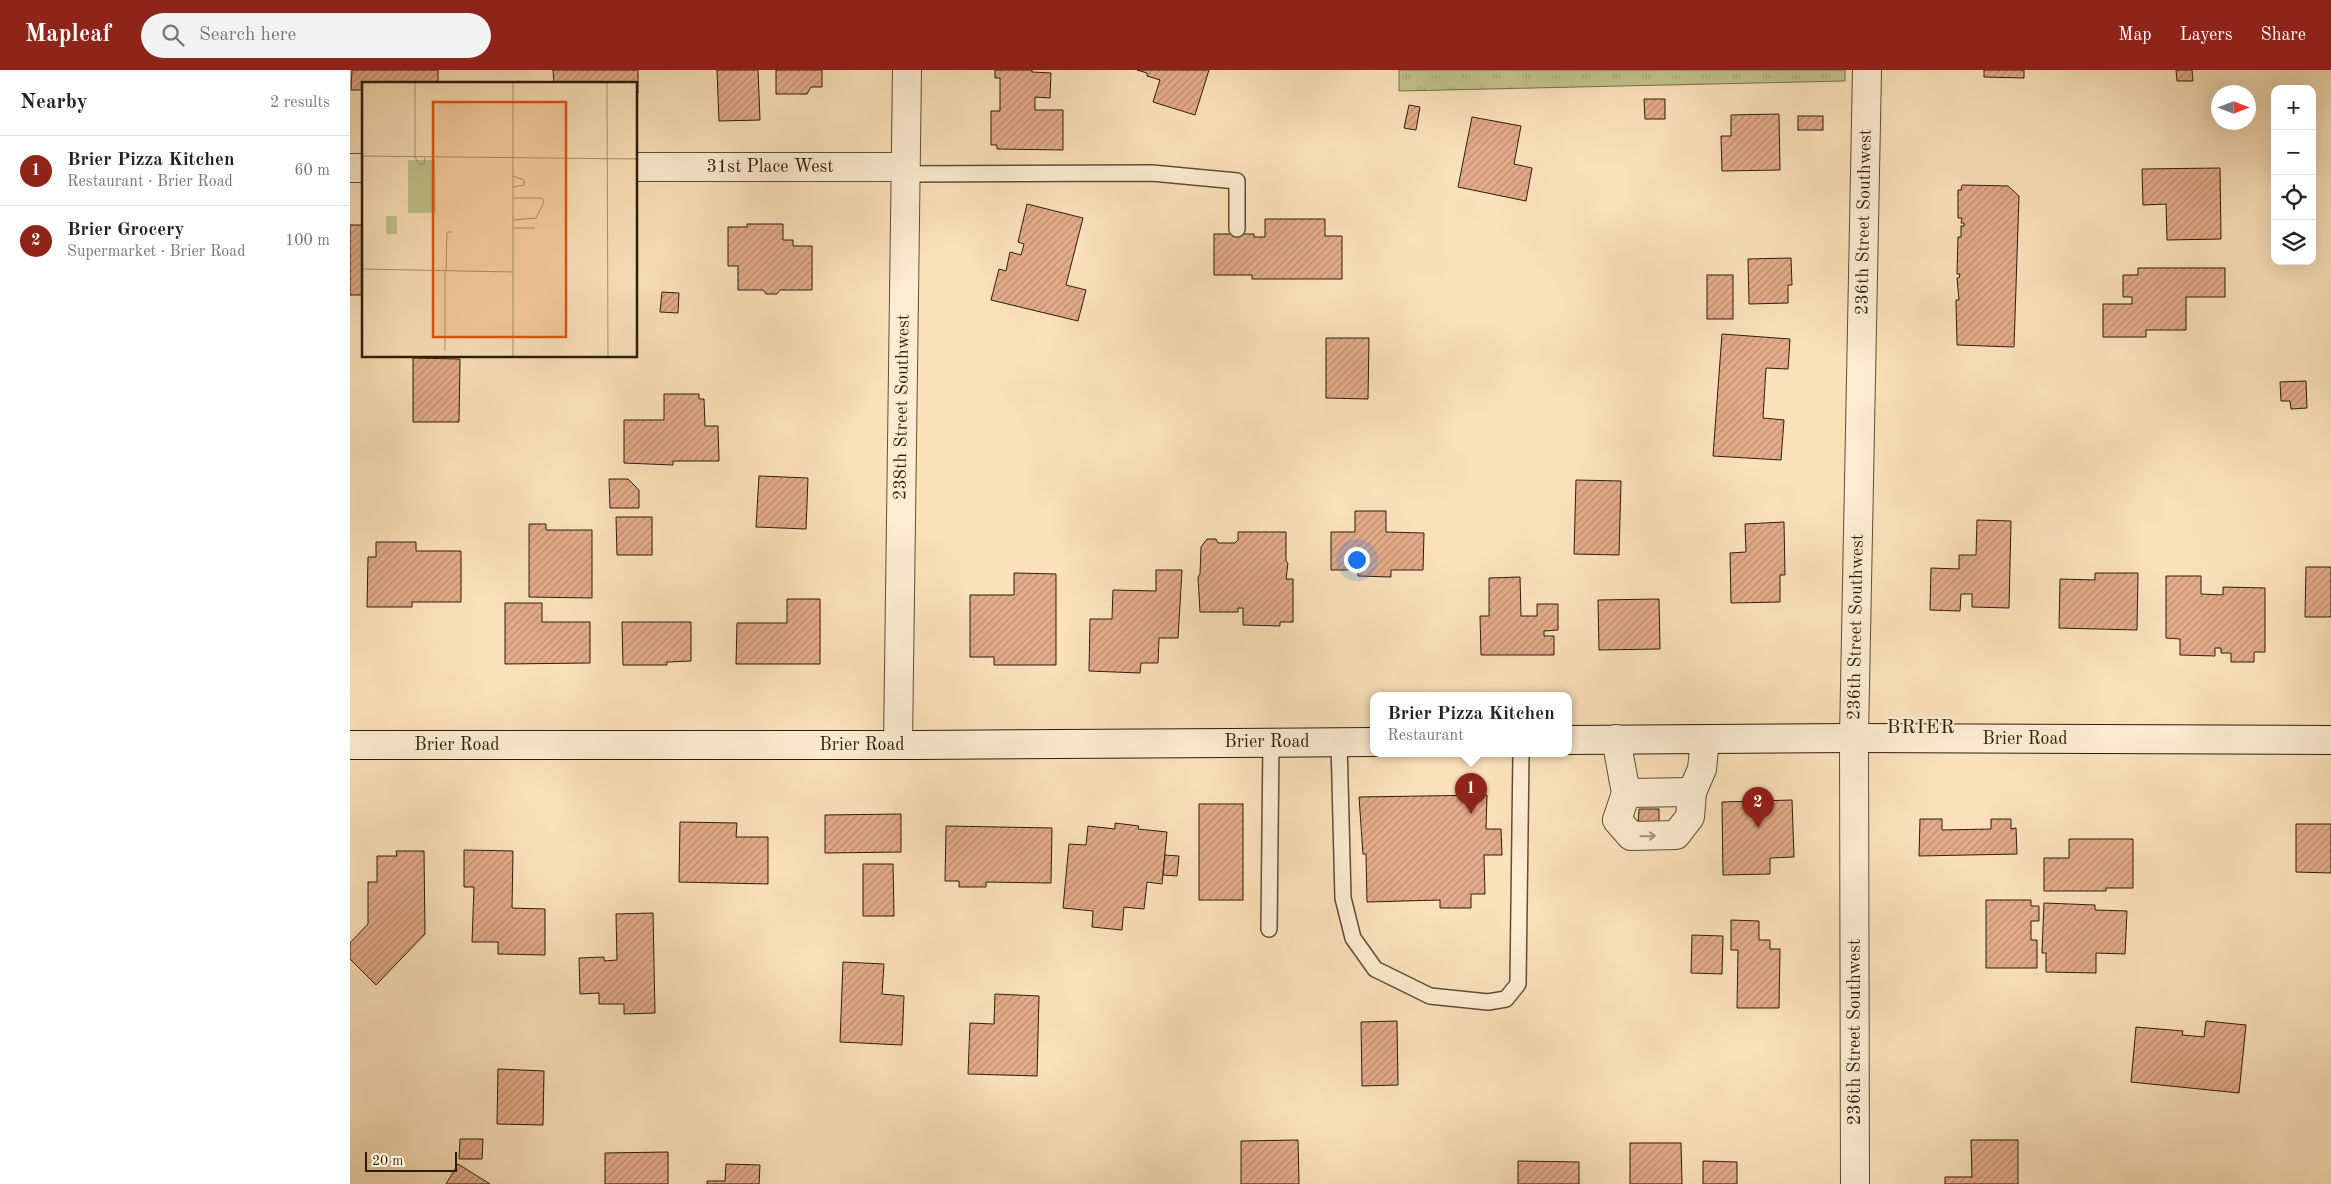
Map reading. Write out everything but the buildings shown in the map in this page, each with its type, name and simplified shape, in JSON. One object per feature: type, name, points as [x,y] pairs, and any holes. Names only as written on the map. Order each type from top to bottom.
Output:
[{"type":"street","name":"238th Street Southwest","points":[[898,745],[907,70]]},
{"type":"street","name":"236th Street Southwest","points":[[1855,1184],[1854,738],[1867,70]]},
{"type":"street","name":"31st Place West","points":[[638,167],[905,170]]},
{"type":"street","name":"Brier Road","points":[[1572,740],[1854,738],[2331,740]]},
{"type":"street","points":[[1616,739],[1626,793],[1617,820],[1631,836],[1667,836],[1676,835],[1690,817],[1692,792],[1702,769],[1705,739]]},
{"type":"street","name":"Brier Road","points":[[350,745],[898,745],[1370,742]]},
{"type":"street","points":[[1626,793],[1692,792]]},
{"type":"lane","points":[[905,170],[1152,173],[1237,181],[1237,229]]},
{"type":"lane","points":[[1269,930],[1271,742]]},
{"type":"lane","points":[[1339,742],[1343,898],[1353,938],[1376,969],[1430,996],[1464,1002],[1488,1002],[1506,999],[1518,984],[1521,757]]},
{"type":"green space","points":[[1399,70],[1845,70],[1845,81],[1399,91]]},
{"type":"place","name":"Brier Pizza Kitchen","points":[[1471,814]]},
{"type":"place","name":"Brier Grocery","points":[[1758,828]]},
{"type":"district","name":"BRIER","points":[[1921,728]]}]
